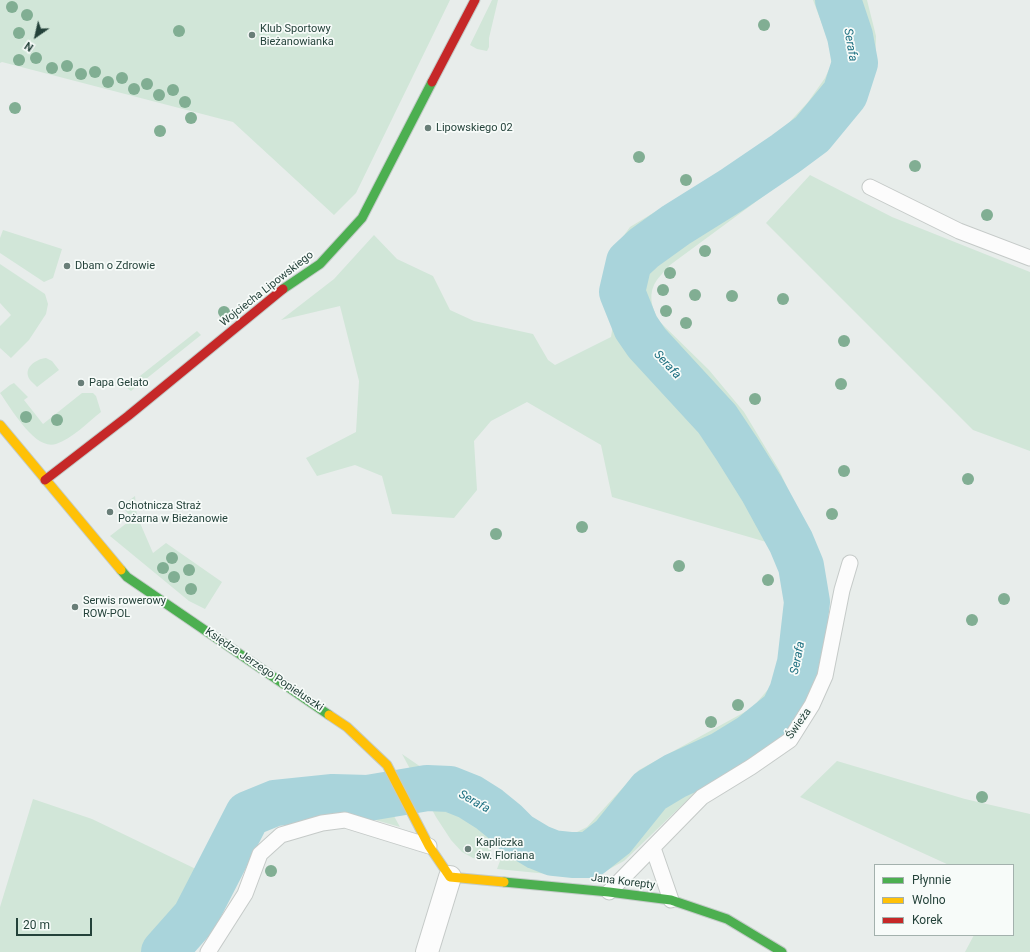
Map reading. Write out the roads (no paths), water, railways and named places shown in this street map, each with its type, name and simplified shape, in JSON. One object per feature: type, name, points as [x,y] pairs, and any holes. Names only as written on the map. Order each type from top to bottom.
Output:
[{"type":"street","name":"Wojciecha Lipowskiego","points":[[45,480],[128,416],[283,289],[320,264],[362,218],[475,0]]},
{"type":"street","name":"Księdza Jerzego Popiełuszki","points":[[0,426],[127,577],[347,727],[387,765],[429,846],[450,877]]},
{"type":"street","name":"Jana Korepty","points":[[450,877],[609,892],[671,900],[727,919],[782,952]]},
{"type":"street","points":[[427,952],[450,877]]},
{"type":"lane","points":[[870,187],[959,231],[1030,258]]},
{"type":"lane","name":"Świeża","points":[[609,892],[702,797],[751,767],[790,740],[812,705],[825,676],[842,590],[850,563]]},
{"type":"lane","points":[[208,952],[245,894],[260,854],[281,834],[322,823],[345,820],[429,846]]},
{"type":"lane","points":[[653,848],[671,900]]},
{"type":"waterway","name":"Serafa","points":[[164,952],[195,917],[248,814],[275,803],[333,797],[368,798],[427,788],[450,789],[470,797],[489,809],[518,835],[538,847],[553,853],[590,855],[613,837],[650,791],[675,776],[721,755],[752,736],[783,711],[792,692],[800,663],[807,602],[801,566],[791,542],[762,489],[737,449],[717,419],[647,343],[636,327],[622,292],[629,262],[644,248],[676,225],[732,190],[812,134],[845,94],[855,63],[850,36],[838,0]]},
{"type":"place","name":"Klub Sportowy Bieżanowianka","points":[[252,35]]},
{"type":"place","name":"Lipowskiego 02","points":[[428,128]]},
{"type":"place","name":"Dbam o Zdrowie","points":[[67,266]]},
{"type":"place","name":"Papa Gelato","points":[[81,383]]},
{"type":"place","name":"Ochotnicza Straż Pożarna w Bieżanowie","points":[[110,512]]},
{"type":"place","name":"Serwis rowerowy ROW-POL","points":[[75,607]]},
{"type":"place","name":"Kapliczka św. Floriana","points":[[468,849]]}]
